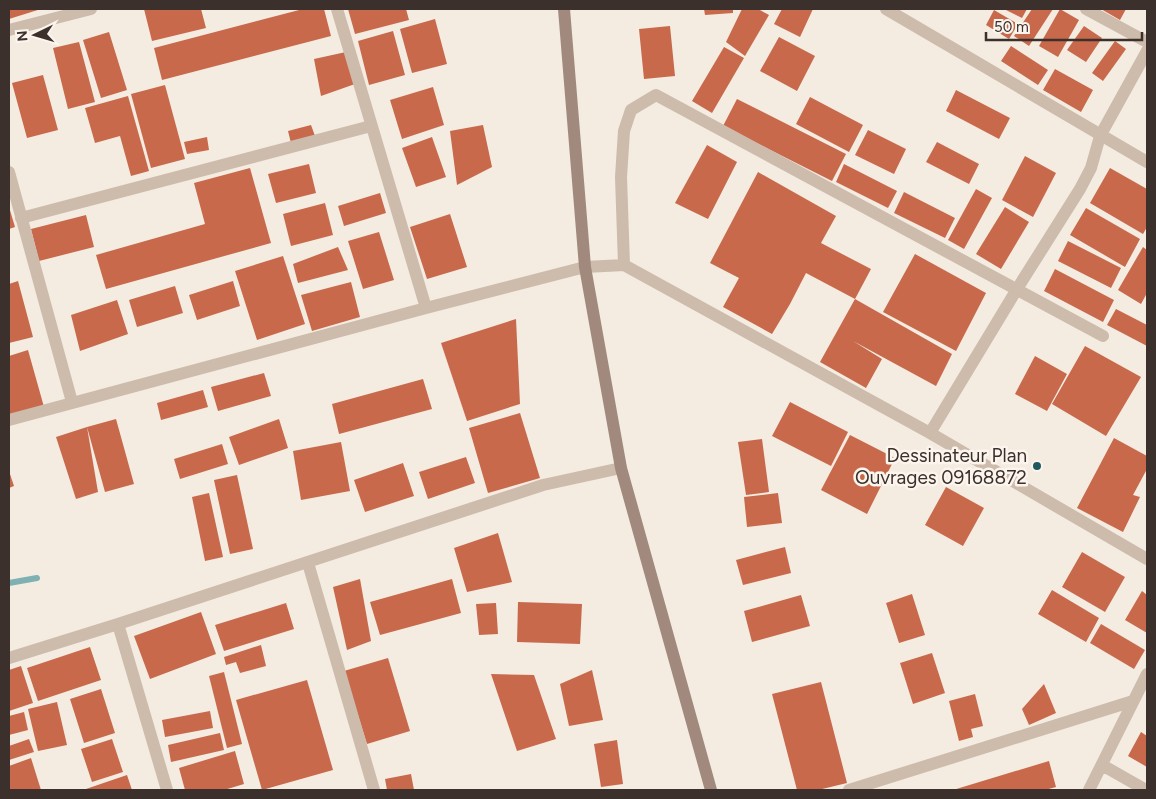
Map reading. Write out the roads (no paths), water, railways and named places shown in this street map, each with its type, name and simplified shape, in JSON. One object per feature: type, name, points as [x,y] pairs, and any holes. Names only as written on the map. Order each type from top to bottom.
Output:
[{"type":"street","points":[[9,30],[91,9]]},
{"type":"street","points":[[337,9],[426,308]]},
{"type":"street","points":[[564,9],[585,267],[621,468],[711,790]]},
{"type":"street","points":[[886,9],[1147,162]]},
{"type":"street","points":[[1086,9],[1147,42]]},
{"type":"street","points":[[930,433],[1080,189],[1091,168],[1100,136],[1147,50]]},
{"type":"street","points":[[624,265],[621,177],[624,131],[631,110],[656,96],[1103,336]]},
{"type":"street","points":[[21,218],[371,126]]},
{"type":"street","points":[[9,172],[72,402]]},
{"type":"street","points":[[9,420],[585,267],[624,265],[930,433],[1147,559]]},
{"type":"street","points":[[9,658],[308,563],[544,485],[621,468]]},
{"type":"street","points":[[308,563],[374,790]]},
{"type":"street","points":[[118,624],[167,790]]},
{"type":"street","points":[[1089,790],[1147,674]]},
{"type":"street","points":[[849,790],[1133,701]]},
{"type":"street","points":[[1102,764],[1146,790]]},
{"type":"waterway","points":[[9,583],[37,578]]},
{"type":"place","name":"Dessinateur Plan Ouvrages 09168872","points":[[1037,466]]}]
